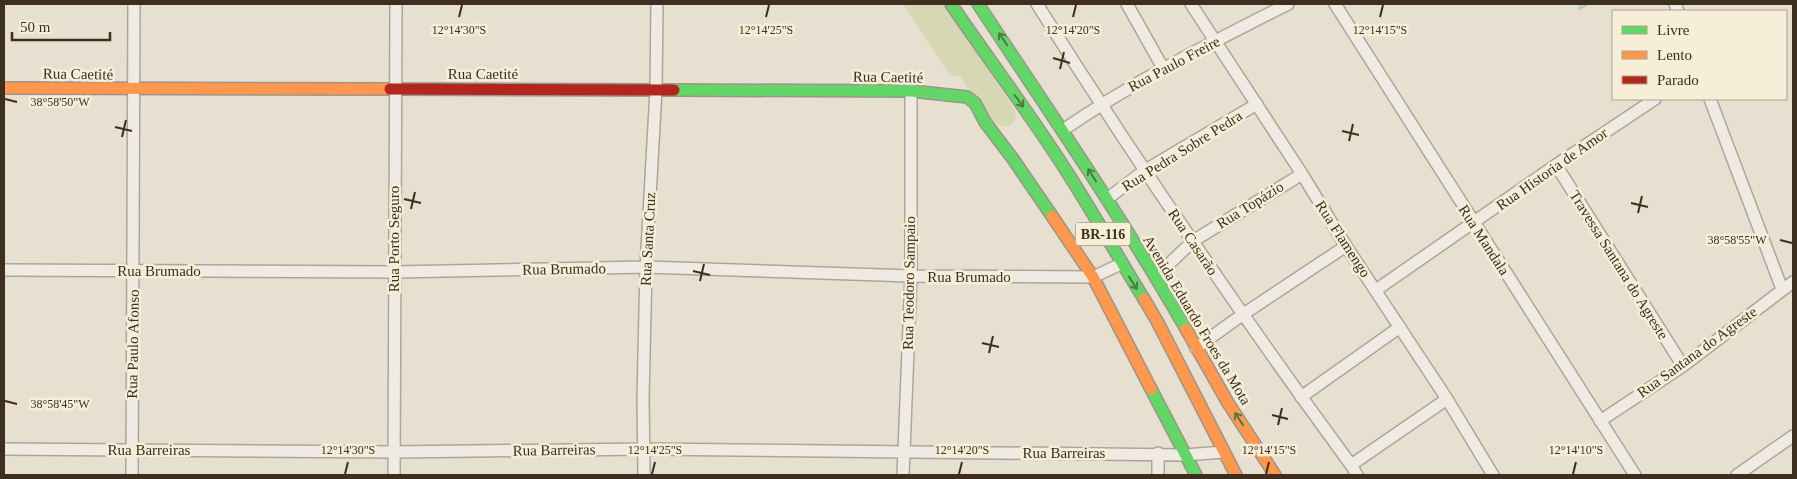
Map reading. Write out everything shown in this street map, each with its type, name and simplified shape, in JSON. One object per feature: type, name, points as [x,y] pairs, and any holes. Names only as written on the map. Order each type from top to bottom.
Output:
[{"type":"main road","name":"BR-116","points":[[950,4],[1023,106],[1067,172],[1157,321],[1236,475]]},
{"type":"main road","name":"Avenida Eduardo Froes da Mota","points":[[978,4],[1063,130],[1158,280],[1228,403],[1274,475]]},
{"type":"main road","name":"Rua Caetité","points":[[4,88],[134,90],[911,91],[968,97],[976,103],[985,122],[1013,159],[1093,277]]},
{"type":"main road","points":[[1093,277],[1196,475]]},
{"type":"street","name":"Rua Paulo Afonso","points":[[132,475],[134,4]]},
{"type":"street","name":"Rua Porto Seguro","points":[[394,475],[396,4]]},
{"type":"street","name":"Rua Santa Cruz","points":[[644,475],[643,399],[646,267],[656,90],[656,4]]},
{"type":"street","name":"Rua Casarão","points":[[1037,4],[1144,171],[1193,240],[1242,315],[1357,475]]},
{"type":"street","points":[[1127,4],[1163,68]]},
{"type":"street","name":"Rua Flamengo","points":[[1191,4],[1302,174],[1493,475]]},
{"type":"street","name":"Rua Paulo Freire","points":[[1063,130],[1100,104],[1163,68],[1288,4]]},
{"type":"street","name":"Rua Mandala","points":[[1335,4],[1635,475]]},
{"type":"street","name":"Rua Teodoro Sampaio","points":[[903,475],[911,276],[911,91]]},
{"type":"street","name":"Rua Historia de Amor","points":[[1376,290],[1654,100]]},
{"type":"street","points":[[1710,100],[1782,289]]},
{"type":"street","name":"Rua Pedra Sobre Pedra","points":[[1107,199],[1144,171],[1257,104]]},
{"type":"street","name":"Travessa Santana do Agreste","points":[[1556,165],[1683,366]]},
{"type":"street","name":"Rua Topázio","points":[[1158,280],[1170,264],[1193,240],[1302,174]]},
{"type":"street","points":[[1196,348],[1346,246]]},
{"type":"street","name":"Rua Brumado","points":[[4,270],[394,272],[646,267],[911,276],[1093,277],[1121,264]]},
{"type":"street","name":"Rua Santana do Agreste","points":[[1600,421],[1683,366],[1793,282]]},
{"type":"street","points":[[1301,397],[1400,327]]},
{"type":"street","points":[[1351,465],[1446,399]]},
{"type":"street","points":[[1737,475],[1793,436]]},
{"type":"street","name":"Rua Barreiras","points":[[4,448],[394,452],[645,449],[904,453],[1158,453],[1185,455],[1224,452]]},
{"type":"street","points":[[1158,453],[1158,475]]},
{"type":"green space","points":[[903,4],[945,4],[1016,112],[1012,124],[1003,126],[996,123],[975,99],[960,76],[950,75]]},
{"type":"waterway","points":[[1580,8],[1586,4]]},
{"type":"traffic: fast","points":[[951,4],[1053,151],[1144,299]]},
{"type":"traffic: fast","points":[[978,4],[1111,205],[1186,329]]},
{"type":"traffic: fast","points":[[674,90],[911,91],[967,97],[975,103],[985,122],[1052,216]]},
{"type":"traffic: fast","points":[[1151,389],[1196,475]]},
{"type":"traffic: slow","points":[[4,88],[390,89]]},
{"type":"traffic: slow","points":[[1052,216],[1093,277],[1151,389]]},
{"type":"traffic: slow","points":[[1144,299],[1236,475]]},
{"type":"traffic: slow","points":[[1186,329],[1228,403],[1275,475]]},
{"type":"traffic: jam","points":[[390,89],[674,90]]}]
